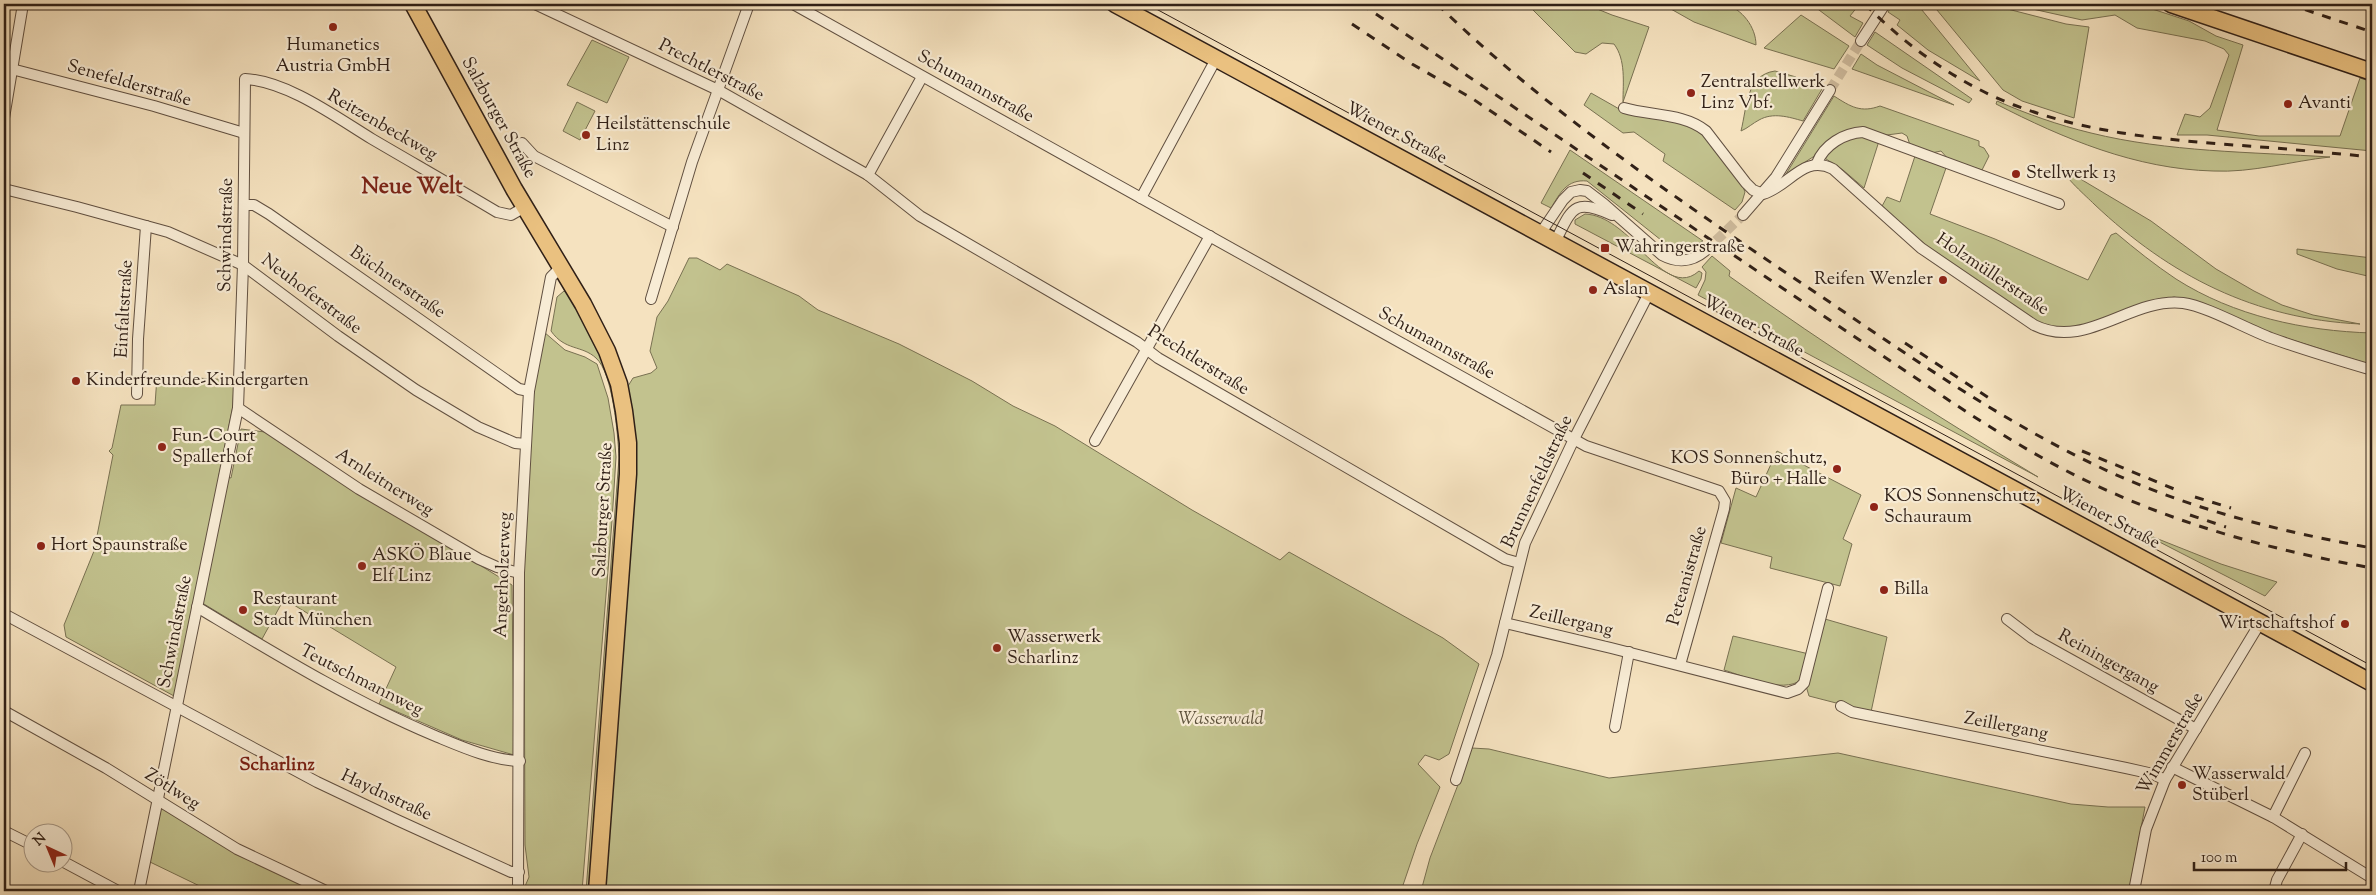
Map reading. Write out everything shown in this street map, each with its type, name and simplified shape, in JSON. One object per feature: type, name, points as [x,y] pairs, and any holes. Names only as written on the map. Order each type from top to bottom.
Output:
[{"type":"main road","name":"Salzburger Straße","points":[[413,4],[525,207],[597,330],[614,368],[623,402],[628,443],[627,484],[597,891]]},
{"type":"main road","name":"Wiener Straße","points":[[1115,4],[2372,683]]},
{"type":"main road","points":[[2171,4],[2372,72]]},
{"type":"street","points":[[4,118],[8,68],[23,4]]},
{"type":"street","name":"Prechtlerstraße","points":[[535,4],[718,90],[868,175],[920,216],[1137,342],[1158,358],[1490,550],[1519,563]]},
{"type":"street","points":[[651,299],[692,162],[749,4]]},
{"type":"street","name":"Schumannstraße","points":[[793,4],[1574,440],[1586,446],[1708,486],[1723,496]]},
{"type":"street","points":[[1861,41],[1885,4]]},
{"type":"street","points":[[1141,198],[1216,60]]},
{"type":"street","name":"Senefelderstraße","points":[[8,68],[154,106],[244,134]]},
{"type":"street","points":[[868,175],[922,77]]},
{"type":"street","name":"Reitzenbeckweg","points":[[245,79],[257,80],[274,86],[311,103],[497,212],[511,215],[525,207]]},
{"type":"street","name":"Schwindstraße","points":[[139,891],[238,408],[244,264],[245,79]]},
{"type":"street","points":[[1743,215],[1776,177],[1830,90]]},
{"type":"street","points":[[1624,108],[1683,119],[1698,125],[1706,131],[1746,183],[1753,190],[1763,194],[1781,186],[1808,166],[1817,164],[1820,156],[1840,138],[1853,133],[1863,132],[1874,134],[1921,155],[2059,204]]},
{"type":"street","points":[[522,143],[534,156],[673,227]]},
{"type":"street","name":"Holzmüllerstraße","points":[[1817,164],[1833,169],[1842,176],[1921,248],[2046,332],[2059,334],[2081,331],[2148,307],[2166,303],[2184,303],[2272,338],[2372,370]]},
{"type":"street","name":"Neuhoferstraße","points":[[4,190],[146,226],[200,244],[244,264],[338,336],[416,390],[478,426],[515,443],[526,444]]},
{"type":"street","points":[[1540,234],[1563,200],[1575,190],[1587,192],[1662,255],[1670,259],[1692,259],[1705,251]]},
{"type":"street","name":"Büchnerstraße","points":[[244,205],[254,205],[269,214],[519,389],[529,392]]},
{"type":"street","points":[[1555,242],[1566,220],[1580,206],[1586,205],[1599,209],[1620,219]]},
{"type":"street","name":"Einfaltstraße","points":[[137,394],[138,339],[146,226]]},
{"type":"street","points":[[1095,442],[1210,236]]},
{"type":"street","name":"Angerholzerweg","points":[[518,891],[520,761],[518,573],[529,392],[551,277],[561,267]]},
{"type":"street","name":"Brunnenfeldstraße","points":[[1456,780],[1487,687],[1519,563],[1536,518],[1649,293]]},
{"type":"street","name":"Arnleitnerweg","points":[[238,408],[362,490],[479,558],[497,567],[518,573]]},
{"type":"street","name":"Peteanistraße","points":[[1680,665],[1724,509],[1723,496]]},
{"type":"street","name":"Zeillergang","points":[[1505,623],[1629,652],[1781,693],[1792,692],[1804,683],[1828,588]]},
{"type":"street","name":"Teutschmannweg","points":[[198,607],[292,664],[410,725],[482,754],[508,761],[520,761]]},
{"type":"street","name":"Haydnstraße","points":[[4,614],[177,708],[397,820],[511,872],[519,872]]},
{"type":"street","name":"Reiningergang","points":[[2007,619],[2032,638],[2196,729]]},
{"type":"street","name":"Wimmerstraße","points":[[2134,891],[2146,830],[2165,780],[2260,622]]},
{"type":"street","name":"Zeillergang","points":[[1615,727],[1629,652]]},
{"type":"street","name":"Zeillergang","points":[[1842,706],[1852,712],[2144,772],[2165,780]]},
{"type":"street","name":"Zötlweg","points":[[4,711],[158,800],[237,849],[326,891]]},
{"type":"street","points":[[2273,817],[2305,753]]},
{"type":"street","points":[[2172,766],[2273,817],[2372,878]]},
{"type":"street","points":[[4,831],[22,840]]},
{"type":"street","points":[[2274,891],[2283,867],[2302,834]]},
{"type":"street","points":[[72,866],[118,891]]},
{"type":"green space","points":[[1712,3],[1731,6],[1742,14],[1751,25],[1756,45],[1694,22],[1662,4]]},
{"type":"green space","points":[[1527,4],[1585,4],[1649,27],[1623,102],[1622,64],[1614,44],[1602,43],[1586,54],[1575,52]]},
{"type":"green space","points":[[1811,4],[1856,4],[1858,6],[1850,16],[1863,23],[1855,37]]},
{"type":"green space","points":[[1893,4],[1917,4],[1980,81],[1928,50],[1897,25],[1900,20],[1888,12]]},
{"type":"green space","points":[[1932,4],[1988,4],[2066,24],[2089,27],[2074,118],[2022,101],[2003,90]]},
{"type":"green space","points":[[2010,4],[2137,4],[2189,21],[2216,36],[2243,45],[2217,130],[2259,136],[2340,136],[2360,78],[2372,82],[2372,151],[2207,135],[2177,135],[2185,114],[2200,117],[2210,108],[2229,55],[2224,49],[2205,41],[2137,28],[2115,15],[2082,20]]},
{"type":"green space","points":[[1801,15],[1849,46],[1834,69],[1764,48]]},
{"type":"green space","points":[[1875,32],[1972,99],[1969,103],[1902,68],[1867,45]]},
{"type":"green space","points":[[592,40],[629,57],[607,103],[567,85]]},
{"type":"green space","points":[[1861,54],[1877,65],[1954,105],[1852,69]]},
{"type":"green space","points":[[1775,71],[1796,77],[1799,84],[1818,85],[1822,89],[1803,121],[1781,116],[1770,116],[1759,120],[1741,131],[1749,93],[1753,85],[1765,74]]},
{"type":"green space","points":[[1591,93],[1621,110],[1685,124],[1702,133],[1743,187],[1745,192],[1742,202],[1735,210],[1663,161],[1665,154],[1634,132],[1623,133],[1584,105]]},
{"type":"green space","points":[[1834,96],[1856,108],[1867,109],[1880,106],[1979,141],[1979,146],[1984,148],[1989,156],[1982,170],[1949,160],[1941,151],[1927,154],[1910,145],[1907,136],[1902,133],[1887,135],[1859,128],[1786,174]]},
{"type":"green space","points":[[1997,101],[2055,123],[2120,139],[2180,148],[2330,157],[2257,169],[2228,171],[2184,169],[2156,165],[2101,150],[2074,140],[1996,104]]},
{"type":"green space","points":[[577,102],[595,111],[580,140],[563,131]]},
{"type":"green space","points":[[1856,135],[1879,141],[1864,188],[1843,170],[1823,157],[1834,146]]},
{"type":"green space","points":[[1570,150],[1703,241],[1687,250],[1671,248],[1587,181],[1574,182],[1565,188],[1551,208],[1541,203]]},
{"type":"green space","points":[[1915,156],[1946,168],[1930,214],[1995,239],[2088,280],[2111,235],[2116,233],[2176,279],[2222,303],[2246,312],[2295,325],[2346,332],[2372,333],[2372,365],[2273,334],[2192,301],[2174,297],[2140,305],[2090,324],[2071,328],[2056,328],[2035,321],[1927,246],[1881,208],[1887,197],[1900,202]]},
{"type":"green space","points":[[2062,168],[2151,221],[2216,269],[2254,291],[2282,305],[2313,315],[2360,324],[2322,320],[2285,313],[2250,303],[2216,289],[2184,272],[2123,230],[2066,176]]},
{"type":"green space","points":[[1585,214],[1608,221],[1621,230],[1639,246],[1638,248],[1666,272],[1682,278],[1691,276],[1699,271],[1702,273],[1696,288],[1575,224],[1575,220]]},
{"type":"green space","points":[[2297,249],[2372,258],[2372,277],[2337,269],[2297,254]]},
{"type":"green space","points":[[1712,256],[1730,271],[1729,276],[1843,355],[1920,405],[2038,477],[1698,295],[1705,280],[1706,272],[1702,267]]},
{"type":"green space","name":"Wasserwald","points":[[689,258],[697,258],[720,270],[727,264],[799,296],[818,310],[899,344],[972,381],[1013,406],[1055,426],[1192,510],[1280,560],[1289,552],[1443,638],[1479,664],[1449,754],[1439,760],[1425,755],[1418,764],[1440,787],[1417,844],[1401,891],[602,891],[625,391],[633,378],[651,373],[657,368],[650,351],[657,317],[668,301]]},
{"type":"green space","points":[[564,291],[568,294],[590,330],[612,384],[624,465],[590,891],[586,891],[619,458],[614,405],[607,377],[602,366],[591,354],[562,342],[551,331],[557,297]]},
{"type":"green space","points":[[544,332],[565,350],[585,357],[597,364],[608,398],[616,457],[582,891],[523,891],[529,877],[525,845],[524,569],[534,383]]},
{"type":"green space","points":[[157,376],[234,380],[233,406],[219,475],[231,478],[241,429],[265,432],[512,585],[514,755],[462,740],[379,704],[396,667],[284,599],[262,639],[194,598],[174,696],[66,637],[64,625],[94,551],[113,455],[109,451],[112,448],[121,405],[155,405]]},
{"type":"green space","points":[[1777,451],[1861,495],[1843,539],[1852,544],[1840,586],[1770,568],[1772,557],[1721,543],[1736,488],[1756,497]]},
{"type":"green space","points":[[2138,531],[2221,564],[2277,582],[2265,596]]},
{"type":"green space","points":[[1825,619],[1887,637],[1871,712],[1809,696],[1806,686]]},
{"type":"green space","points":[[1733,636],[1809,654],[1801,680],[1793,684],[1774,685],[1724,670]]},
{"type":"green space","points":[[1472,748],[1489,749],[1609,778],[1838,753],[2071,804],[2145,807],[2129,891],[1421,891],[1430,858]]},
{"type":"green space","points":[[164,807],[319,891],[210,891],[150,862],[161,809]]},
{"type":"tunnel","points":[[1830,90],[1861,41]]},
{"type":"tunnel","points":[[1705,251],[1743,215]]},
{"type":"tram line","points":[[1147,4],[2372,666]]},
{"type":"railway","points":[[1361,4],[1944,397],[2047,461],[2113,493],[2208,529],[2306,555],[2372,568]]},
{"type":"railway","points":[[1437,4],[1517,76],[1600,142],[1644,174],[1731,236],[1892,345],[2011,420],[2093,464],[2160,493],[2230,516],[2301,534],[2372,548]]},
{"type":"railway","points":[[1865,4],[1898,35],[1953,75],[1993,96],[2043,115],[2100,129],[2159,138],[2372,157]]},
{"type":"railway","points":[[2288,4],[2372,32]]},
{"type":"railway","points":[[1352,24],[1412,64],[1473,99],[1551,152]]},
{"type":"railway","points":[[1583,173],[1643,214]]},
{"type":"railway","points":[[1905,343],[1995,402]]},
{"type":"railway","points":[[2082,451],[2179,491]]},
{"type":"railway","points":[[2195,497],[2231,508]]},
{"type":"railway","points":[[2190,515],[2226,527]]},
{"type":"place","name":"Humanetics Austria GmbH","points":[[333,27]]},
{"type":"place","name":"Zentralstellwerk Linz Vbf.","points":[[1691,93]]},
{"type":"place","name":"Avanti","points":[[2288,104]]},
{"type":"place","name":"Heilstättenschule Linz","points":[[586,135]]},
{"type":"place","name":"Stellwerk 13","points":[[2016,174]]},
{"type":"place","name":"Wahringerstraße","points":[[1605,248]]},
{"type":"place","name":"Reifen Wenzler","points":[[1943,280]]},
{"type":"place","name":"Aslan","points":[[1593,290]]},
{"type":"place","name":"Kinderfreunde-Kindergarten","points":[[76,381]]},
{"type":"place","name":"Fun-Court Spallerhof","points":[[162,447]]},
{"type":"place","name":"KOS Sonnenschutz, Büro + Halle","points":[[1837,469]]},
{"type":"place","name":"KOS Sonnenschutz, Schauraum","points":[[1874,507]]},
{"type":"place","name":"Hort Spaunstraße","points":[[41,546]]},
{"type":"place","name":"ASKÖ Blaue Elf Linz","points":[[362,566]]},
{"type":"place","name":"Billa","points":[[1884,590]]},
{"type":"place","name":"Restaurant Stadt München","points":[[243,610]]},
{"type":"place","name":"Wirtschaftshof","points":[[2345,624]]},
{"type":"place","name":"Wasserwerk Scharlinz","points":[[997,648]]},
{"type":"place","name":"Wasserwald Stüberl","points":[[2182,785]]},
{"type":"district","name":"Neue Welt","points":[[412,188]]},
{"type":"district","name":"Scharlinz","points":[[277,765]]}]
